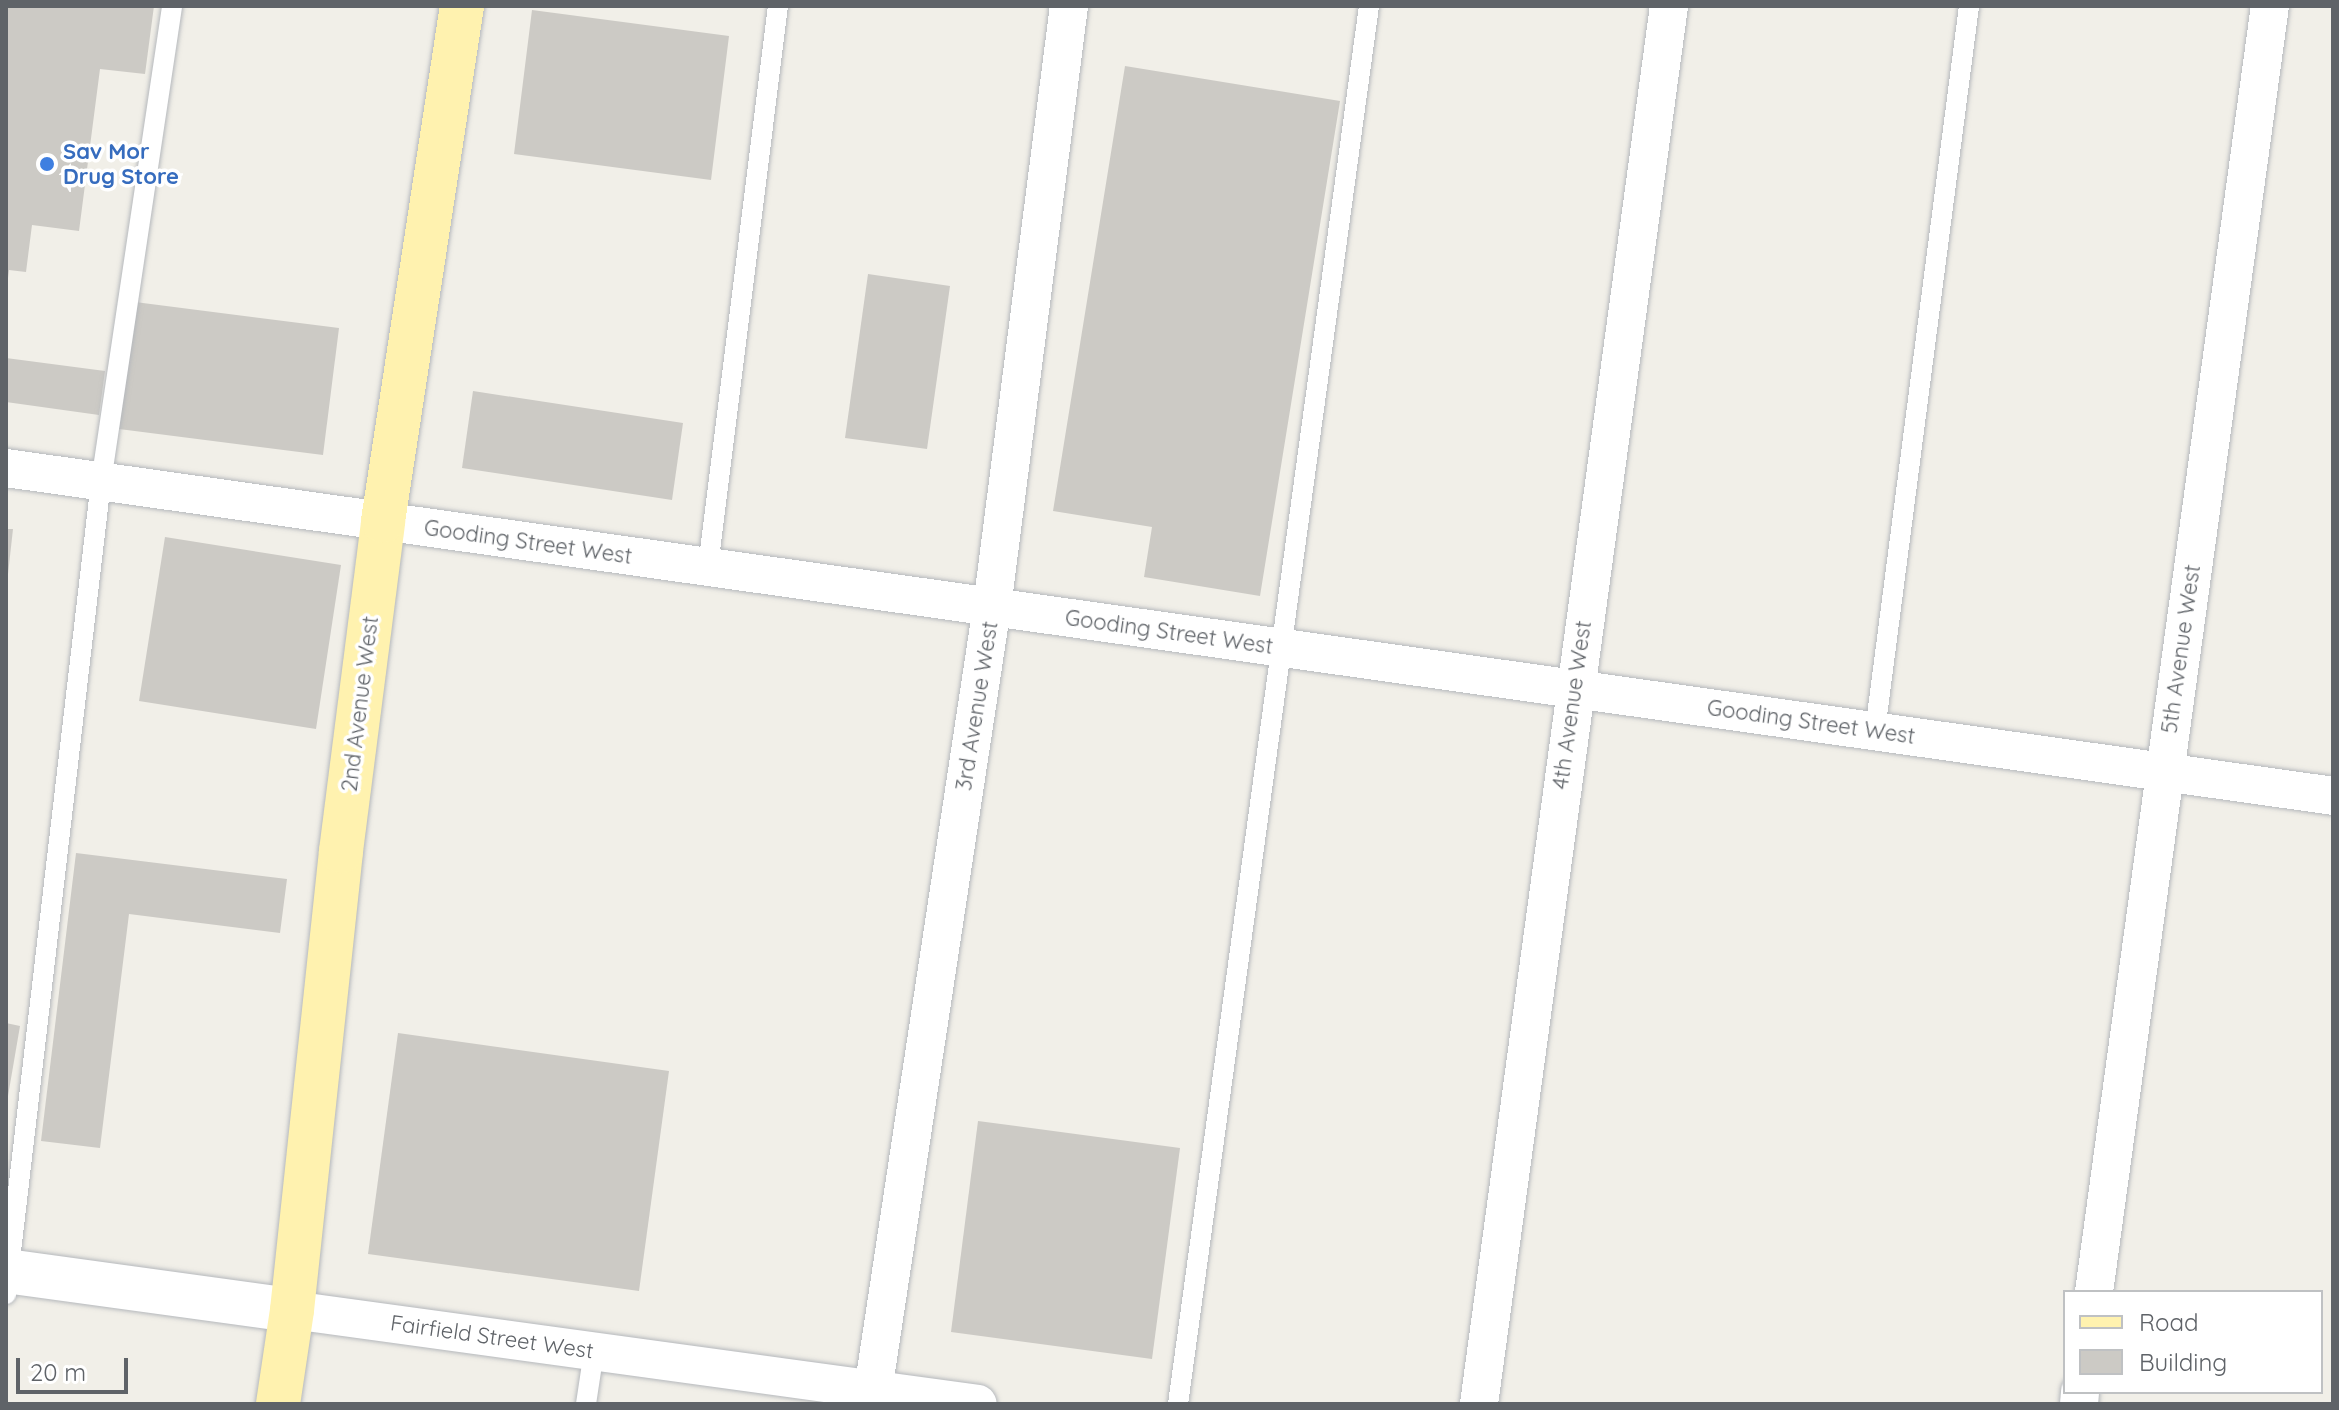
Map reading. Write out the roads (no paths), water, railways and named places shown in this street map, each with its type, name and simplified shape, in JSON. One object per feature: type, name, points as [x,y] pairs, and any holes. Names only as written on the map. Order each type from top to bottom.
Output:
[{"type":"main road","name":"2nd Avenue West","points":[[278,1404],[292,1310],[341,851],[383,521],[462,6]]},
{"type":"street","name":"3rd Avenue West","points":[[872,1397],[992,607],[1069,6]]},
{"type":"street","name":"4th Avenue West","points":[[1479,1404],[1669,6]]},
{"type":"street","name":"5th Avenue West","points":[[2094,1290],[2270,6]]},
{"type":"street","name":"Gooding Street West","points":[[6,468],[2333,796]]},
{"type":"street","name":"Fairfield Street West","points":[[7,1279],[292,1310],[594,1351],[872,1397],[978,1404]]},
{"type":"lane","points":[[7,1279],[101,482],[172,6]]},
{"type":"lane","points":[[708,567],[778,6]]},
{"type":"lane","points":[[1178,1404],[1369,6]]},
{"type":"lane","points":[[1875,731],[1969,6]]},
{"type":"lane","points":[[586,1404],[594,1351]]},
{"type":"place","name":"Sav Mor Drug Store","points":[[47,164]]}]
